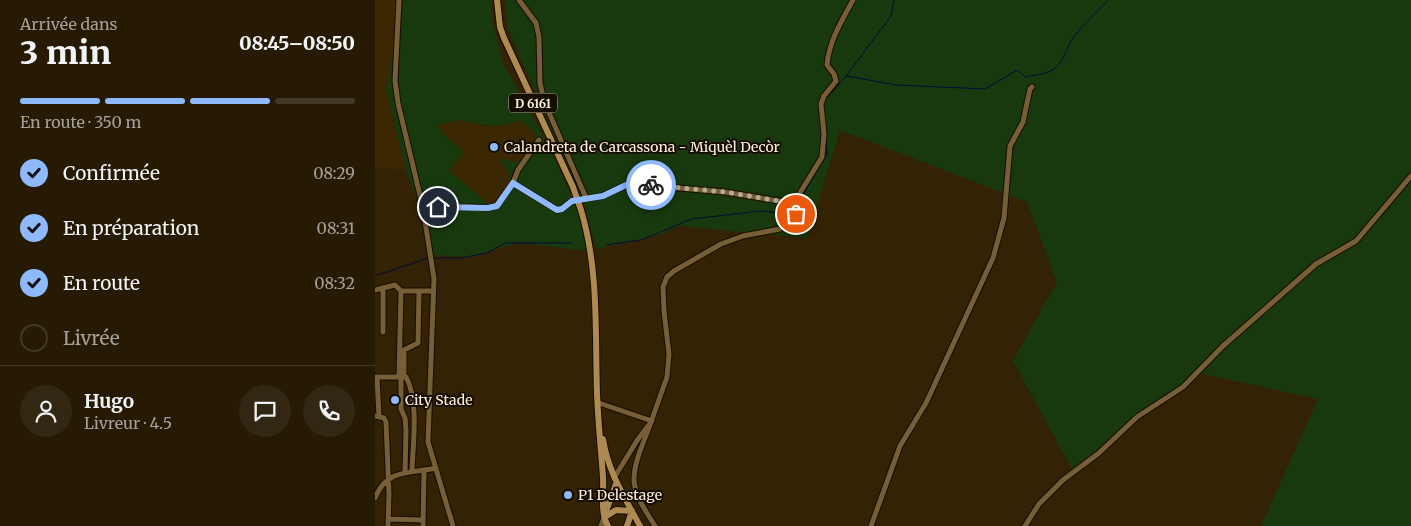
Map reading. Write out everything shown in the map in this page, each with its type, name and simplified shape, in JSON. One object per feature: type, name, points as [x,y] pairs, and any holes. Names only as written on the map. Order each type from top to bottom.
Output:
[{"type":"main road","name":"D 6161","points":[[497,0],[500,27],[504,38],[573,187],[588,234],[595,280],[597,393],[604,444],[615,481],[640,526]]},
{"type":"main road","points":[[597,393],[604,518],[608,526]]},
{"type":"main road","points":[[604,518],[615,481]]},
{"type":"main road","points":[[604,518],[616,510],[632,512],[627,526]]},
{"type":"street","points":[[399,0],[395,81],[398,103],[423,208],[432,263],[433,291],[428,442],[453,526]]},
{"type":"street","points":[[519,0],[536,23],[539,37],[540,83],[544,101],[560,141],[587,198]]},
{"type":"street","points":[[655,526],[636,490],[634,481],[635,469],[667,377],[669,354],[663,287],[667,277],[674,271],[721,244],[743,236],[780,229],[796,214],[798,196],[823,156],[824,134],[821,104],[824,96],[836,81],[834,74],[827,65],[828,59],[837,29],[853,0]]},
{"type":"street","points":[[871,526],[900,446],[926,403],[993,258],[1004,218],[1010,146],[1023,122],[1029,89],[1032,87]]},
{"type":"street","points":[[423,208],[468,206],[488,208],[497,206],[513,183],[518,170],[539,140]]},
{"type":"street","points":[[550,140],[554,142],[560,141]]},
{"type":"street","points":[[558,156],[560,141]]},
{"type":"street","points":[[1025,526],[1039,504],[1063,480],[1099,453],[1137,417],[1183,387],[1223,346],[1316,264],[1356,241],[1411,176]]},
{"type":"street","points":[[513,183],[557,210],[562,209],[572,201],[603,196],[626,185],[633,184],[725,192],[797,204]]},
{"type":"street","points":[[375,290],[383,289],[388,285],[395,285],[401,291],[403,377],[413,399],[412,470]]},
{"type":"street","points":[[383,289],[383,332]]},
{"type":"street","points":[[401,291],[433,291]]},
{"type":"street","points":[[405,473],[406,430],[405,418],[401,408],[404,350],[418,343],[419,291]]},
{"type":"street","points":[[388,526],[386,422],[384,418],[377,416],[376,377],[403,377]]},
{"type":"street","points":[[599,403],[651,422]]},
{"type":"street","points":[[615,481],[638,439],[651,422]]},
{"type":"street","points":[[375,498],[388,478],[412,470],[424,471],[436,468]]},
{"type":"street","points":[[388,519],[423,523],[424,471]]},
{"type":"street","points":[[375,484],[382,485]]},
{"type":"street","points":[[601,526],[604,518]]},
{"type":"shaded area","points":[[375,0],[404,0],[386,89],[406,170],[375,167]]},
{"type":"shaded area","name":"Calandreta de Carcassona - Miquèl Decòr","points":[[461,120],[486,127],[508,125],[520,120],[535,133],[534,143],[519,161],[515,163],[504,158],[501,161],[508,169],[511,181],[494,204],[489,205],[449,170],[464,152],[446,137],[437,125]]},
{"type":"green space","points":[[404,0],[491,0],[492,19],[503,63],[550,149],[576,206],[587,251],[519,243],[469,257],[433,255],[422,212],[406,170],[386,89]],"holes":[[[461,120],[498,126],[520,120],[535,134],[527,153],[521,159],[517,162],[504,158],[500,161],[509,173],[510,178],[507,188],[494,204],[489,205],[449,170],[464,152],[446,137],[437,125]]]},
{"type":"green space","points":[[505,0],[1411,0],[1411,526],[1261,526],[1318,399],[1198,373],[1072,469],[1013,361],[1057,282],[1027,202],[840,130],[807,238],[679,226],[659,235],[596,249],[586,209],[507,27]]},
{"type":"waterway","points":[[826,99],[846,76],[891,16],[894,0]]},
{"type":"waterway","points":[[847,76],[896,85],[985,89],[1017,70],[1026,77],[1045,73],[1058,65],[1077,33],[1108,0]]},
{"type":"waterway","points":[[800,200],[827,154],[826,132]]},
{"type":"waterway","points":[[606,245],[641,240],[692,219],[760,211],[788,214],[794,207]]},
{"type":"waterway","points":[[432,258],[461,258],[487,253],[505,243],[571,243]]},
{"type":"waterway","points":[[375,276],[428,258]]},
{"type":"way so far","points":[[651,185],[725,192],[797,204],[796,214]]},
{"type":"place","name":"Calandreta de Carcassona - Miquèl Decòr","points":[[494,147]]},
{"type":"place","name":"City Stade","points":[[395,400]]},
{"type":"place","name":"P1 Delestage","points":[[568,495]]},
{"type":"route","points":[[438,207],[468,206],[488,208],[497,206],[513,183],[557,210],[562,209],[572,201],[603,196],[626,185],[651,185]]}]
